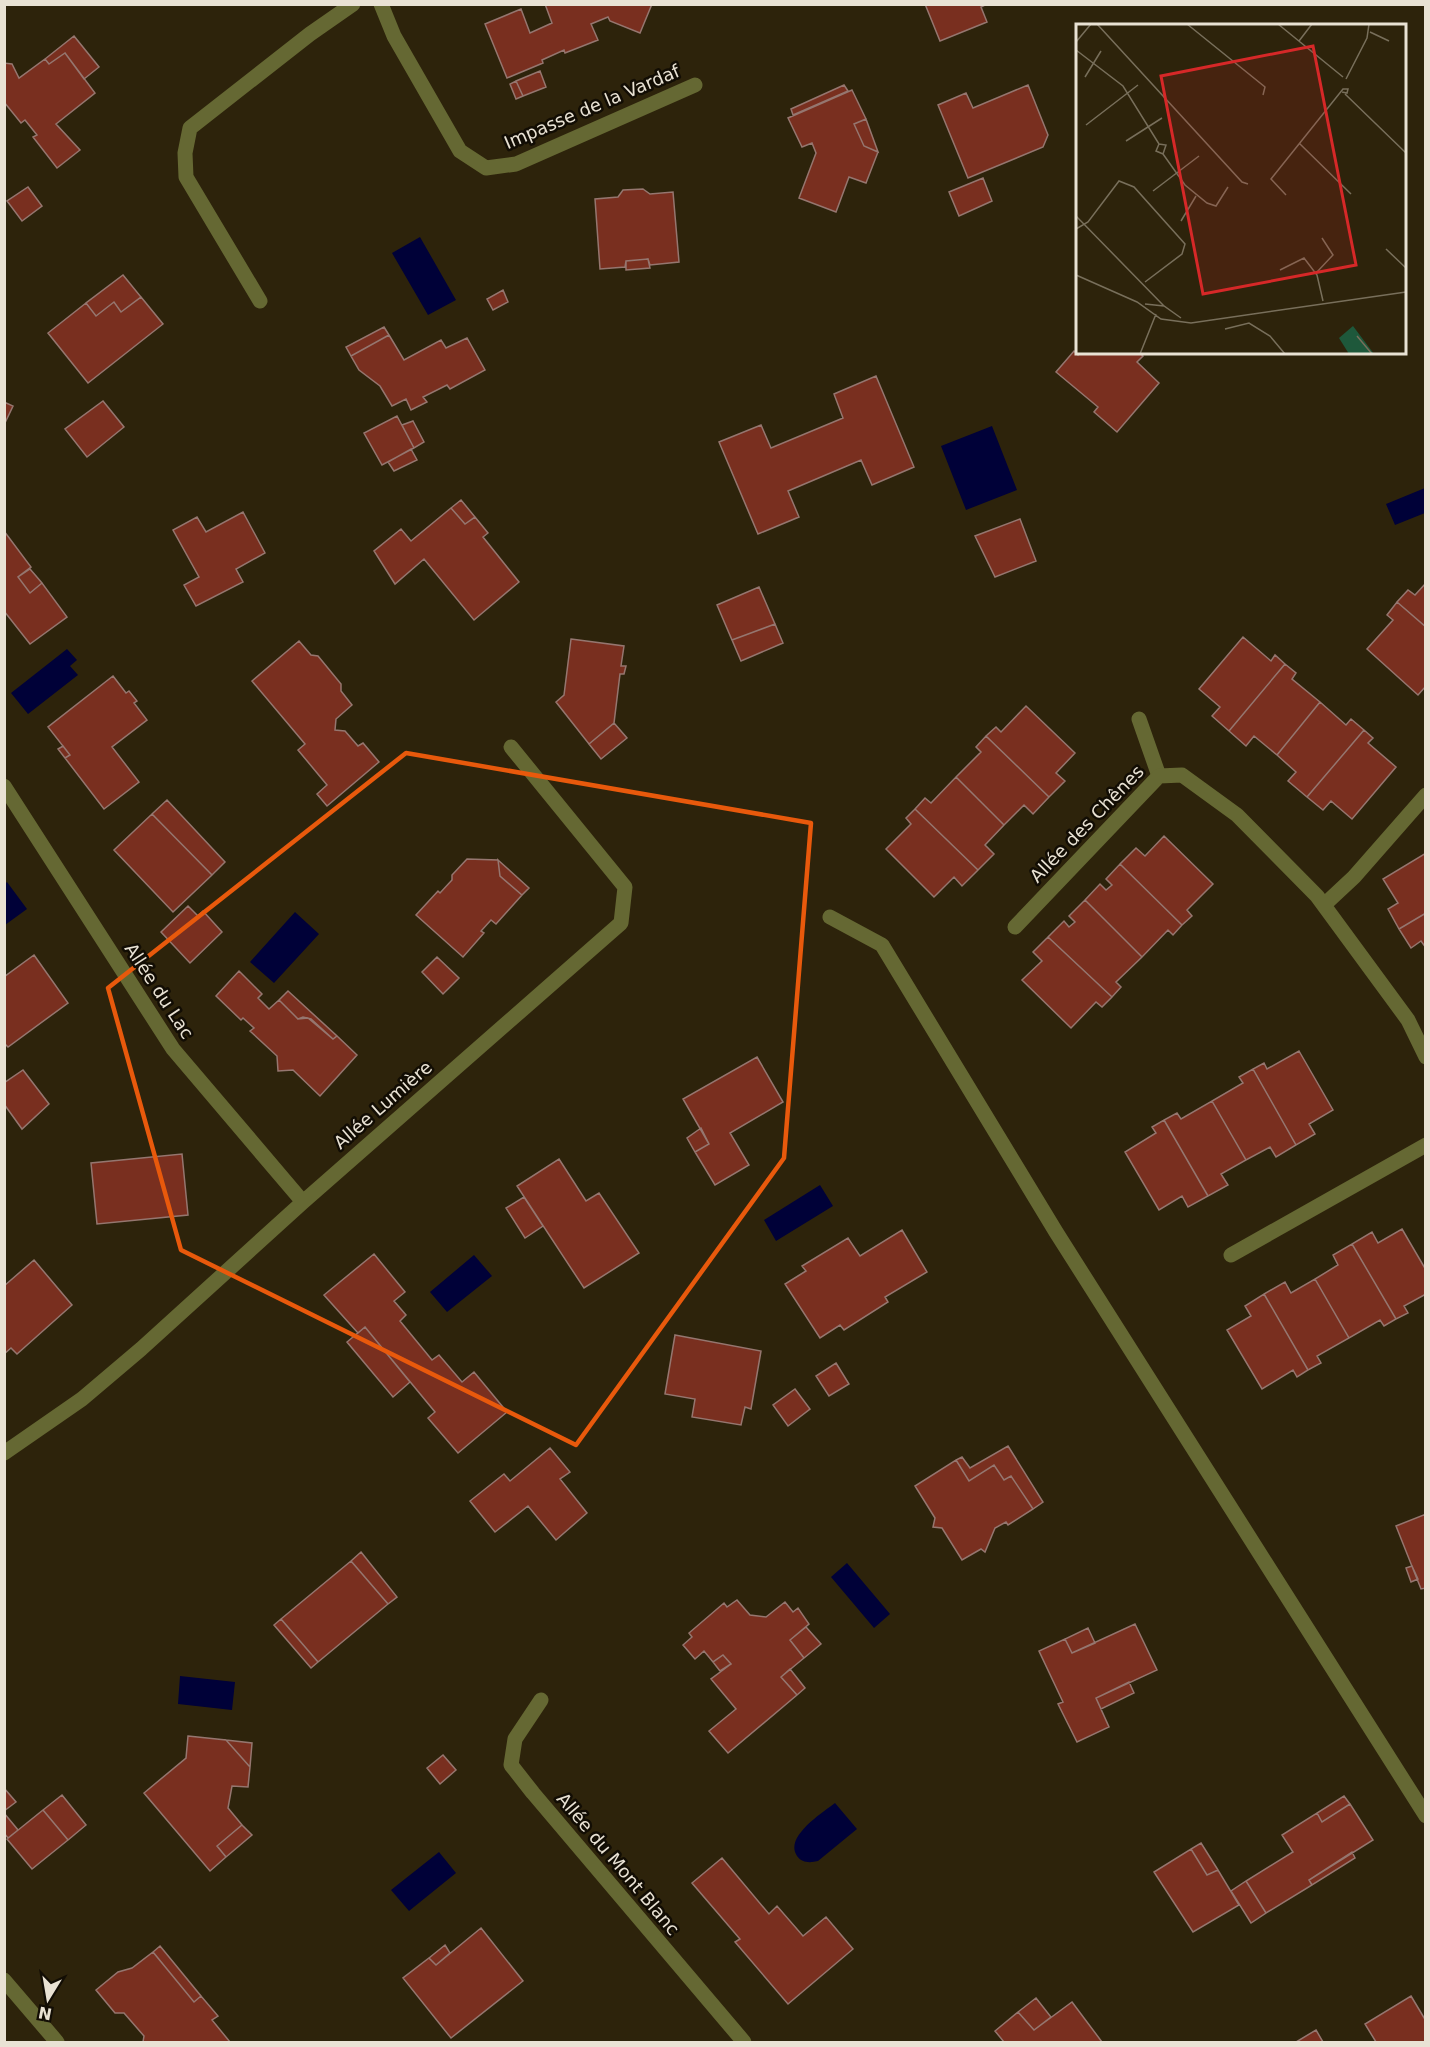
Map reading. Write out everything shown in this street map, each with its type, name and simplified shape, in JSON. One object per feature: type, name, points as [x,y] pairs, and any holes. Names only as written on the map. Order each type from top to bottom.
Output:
[{"type":"street","points":[[260,301],[186,177],[185,153],[190,128],[310,34],[353,4]]},
{"type":"street","name":"Impasse de la Vardaf","points":[[381,4],[394,36],[460,151],[486,168],[516,164],[694,85]]},
{"type":"street","points":[[1139,719],[1160,776]]},
{"type":"street","name":"Allée Lumière","points":[[4,1453],[82,1399],[621,923],[625,887],[511,747]]},
{"type":"street","name":"Allée des Chênes","points":[[1016,927],[1160,776],[1182,775],[1237,815],[1324,905],[1408,1020],[1425,1057]]},
{"type":"street","name":"Allée du Lac","points":[[4,786],[172,1049],[303,1202]]},
{"type":"street","points":[[1324,905],[1354,877],[1425,795]]},
{"type":"street","points":[[830,917],[882,945],[1056,1232],[1425,1816]]},
{"type":"street","points":[[1231,1255],[1425,1145]]},
{"type":"street","name":"Allée du Mont Blanc","points":[[542,1700],[515,1739],[511,1765],[532,1793],[744,2043]]},
{"type":"street","points":[[4,1980],[57,2043]]},
{"type":"highlighted area","points":[[406,753],[811,823],[784,1158],[576,1445],[181,1250],[108,988]]},
{"type":"shaded area","points":[[420,237],[456,300],[428,315],[392,253]]},
{"type":"shaded area","points":[[992,426],[1017,490],[966,510],[941,446]]},
{"type":"shaded area","points":[[1425,488],[1425,513],[1395,525],[1386,504]]},
{"type":"shaded area","points":[[67,649],[77,660],[70,666],[78,675],[28,714],[11,693]]},
{"type":"shaded area","points":[[7,882],[27,909],[5,925],[5,884]]},
{"type":"shaded area","points":[[295,912],[319,934],[274,983],[250,962]]},
{"type":"shaded area","points":[[820,1185],[833,1206],[776,1241],[764,1220]]},
{"type":"shaded area","points":[[474,1255],[492,1276],[447,1312],[430,1292]]},
{"type":"shaded area","points":[[847,1563],[890,1614],[874,1628],[831,1577]]},
{"type":"shaded area","points":[[180,1676],[235,1682],[232,1710],[178,1704]]},
{"type":"shaded area","points":[[835,1803],[857,1829],[818,1861],[801,1860],[794,1849],[800,1834],[806,1826]]},
{"type":"shaded area","points":[[439,1852],[456,1873],[409,1911],[391,1890]]},
{"type":"building","points":[[545,4],[652,4],[640,33],[610,21],[608,17],[591,24],[598,40],[565,53],[564,50],[542,60],[543,63],[507,78],[485,24],[521,9],[530,33],[552,23]]},
{"type":"building","points":[[925,4],[987,4],[981,7],[987,22],[940,41]]},
{"type":"building","points":[[74,36],[99,67],[84,79],[65,53],[49,64],[45,59]]},
{"type":"building","points":[[65,53],[95,93],[56,124],[80,150],[57,168],[33,137],[37,135],[25,120],[21,123],[4,102],[4,63],[12,64],[19,78],[45,59],[49,64]]},
{"type":"building","points":[[540,71],[546,87],[523,96],[516,81]]},
{"type":"building","points":[[516,81],[523,96],[516,99],[510,84]]},
{"type":"building","points":[[844,85],[848,91],[793,115],[791,109]]},
{"type":"building","points":[[1028,85],[1048,135],[1043,147],[968,178],[938,105],[966,93],[973,108]]},
{"type":"building","points":[[852,90],[866,119],[854,124],[864,146],[878,152],[866,183],[849,177],[836,212],[799,198],[816,153],[812,143],[802,147],[788,118]]},
{"type":"building","points":[[866,119],[878,152],[864,146],[854,124]]},
{"type":"building","points":[[983,178],[992,201],[959,216],[949,192]]},
{"type":"building","points":[[28,187],[42,206],[22,221],[7,201]]},
{"type":"building","points":[[643,189],[650,194],[673,192],[679,262],[650,265],[648,259],[626,261],[625,267],[600,269],[595,199],[618,197],[623,190]]},
{"type":"building","points":[[648,259],[650,268],[626,270],[626,261]]},
{"type":"building","points":[[123,275],[141,297],[121,312],[114,302],[96,316],[86,303]]},
{"type":"building","points":[[503,290],[508,302],[493,310],[487,299]]},
{"type":"building","points":[[141,297],[163,324],[88,383],[48,333],[86,303],[96,316],[114,302],[121,312]]},
{"type":"building","points":[[384,327],[389,335],[351,356],[346,347]]},
{"type":"building","points":[[389,335],[404,360],[441,340],[446,348],[467,338],[485,370],[450,389],[447,385],[423,397],[427,402],[411,410],[406,399],[392,406],[380,386],[359,370],[351,356]]},
{"type":"building","points":[[1074,351],[1078,355],[1140,354],[1143,356],[1137,362],[1159,383],[1117,432],[1094,412],[1098,407],[1056,372]]},
{"type":"building","points":[[876,376],[914,467],[872,485],[861,460],[788,491],[799,517],[758,534],[719,442],[761,425],[771,448],[843,418],[834,394]]},
{"type":"building","points":[[103,401],[124,427],[87,457],[65,429]]},
{"type":"building","points":[[4,402],[13,406],[4,425]]},
{"type":"building","points":[[397,416],[414,448],[382,465],[364,433]]},
{"type":"building","points":[[413,421],[424,442],[414,448],[402,425]]},
{"type":"building","points":[[411,449],[417,460],[394,471],[388,462]]},
{"type":"building","points":[[461,500],[475,517],[465,524],[451,508]]},
{"type":"building","points":[[451,508],[465,524],[475,517],[488,533],[483,537],[519,582],[474,620],[424,559],[395,584],[374,551],[401,529],[411,541]]},
{"type":"building","points":[[243,512],[265,553],[236,569],[243,582],[196,606],[184,585],[199,577],[173,530],[197,517],[206,532]]},
{"type":"building","points":[[1020,519],[1036,561],[995,577],[975,536]]},
{"type":"building","points":[[4,531],[31,567],[18,577],[30,593],[42,583],[67,617],[30,644],[4,611]]},
{"type":"building","points":[[30,569],[42,583],[30,593],[18,577]]},
{"type":"building","points":[[1426,583],[1426,627],[1397,602],[1408,590],[1415,595]]},
{"type":"building","points":[[759,587],[775,624],[732,640],[717,605]]},
{"type":"building","points":[[1397,602],[1426,627],[1426,686],[1418,695],[1367,649],[1393,620],[1387,615]]},
{"type":"building","points":[[775,624],[783,643],[741,661],[732,640]]},
{"type":"building","points":[[1243,637],[1271,661],[1275,655],[1285,664],[1229,731],[1212,716],[1220,707],[1199,689]]},
{"type":"building","points":[[571,639],[624,646],[621,666],[626,666],[624,674],[620,674],[614,723],[589,744],[556,702],[564,695]]},
{"type":"building","points":[[299,641],[311,655],[318,656],[341,684],[341,691],[352,705],[336,719],[335,730],[345,731],[358,746],[363,743],[379,762],[327,806],[317,794],[327,785],[298,750],[305,744],[252,681]]},
{"type":"building","points":[[1285,664],[1296,673],[1292,679],[1320,702],[1277,755],[1254,736],[1246,746],[1229,731]]},
{"type":"building","points":[[113,676],[126,693],[129,691],[137,701],[134,703],[147,720],[112,747],[139,782],[104,809],[65,758],[70,755],[48,727]]},
{"type":"building","points":[[1320,702],[1346,725],[1351,719],[1364,730],[1307,797],[1288,781],[1296,772],[1277,755]]},
{"type":"building","points":[[1026,706],[1075,753],[1056,773],[1065,781],[1049,797],[986,736],[996,727],[1001,732]]},
{"type":"building","points":[[614,723],[627,738],[601,759],[589,744]]},
{"type":"building","points":[[1364,730],[1373,738],[1368,743],[1396,767],[1352,819],[1331,801],[1323,810],[1307,797]]},
{"type":"building","points":[[986,736],[1049,797],[1033,814],[1024,805],[1004,825],[956,777],[981,752],[976,747]]},
{"type":"building","points":[[63,746],[70,755],[65,758],[58,749]]},
{"type":"building","points":[[956,777],[1004,825],[985,845],[994,854],[978,870],[915,809],[925,798],[931,803]]},
{"type":"building","points":[[167,800],[225,862],[212,875],[152,814]]},
{"type":"building","points":[[915,809],[978,870],[962,886],[954,877],[934,897],[886,849],[911,824],[906,818]]},
{"type":"building","points":[[152,814],[212,875],[173,912],[114,850]]},
{"type":"building","points":[[1164,836],[1213,884],[1187,910],[1192,916],[1182,925],[1120,864],[1136,848],[1145,856]]},
{"type":"building","points":[[1426,853],[1426,913],[1399,929],[1388,909],[1398,903],[1383,879]]},
{"type":"building","points":[[467,859],[498,860],[500,876],[522,895],[496,924],[491,920],[481,931],[484,933],[463,957],[416,915],[438,891],[440,893],[452,880],[452,875]]},
{"type":"building","points":[[498,860],[529,888],[522,895],[500,876]]},
{"type":"building","points":[[1120,864],[1182,925],[1173,935],[1168,930],[1142,957],[1085,900],[1100,884],[1106,890],[1112,885],[1106,879]]},
{"type":"building","points":[[1085,900],[1142,957],[1116,982],[1121,987],[1112,997],[1048,937],[1064,921],[1069,927],[1075,922],[1069,916]]},
{"type":"building","points":[[188,906],[198,916],[203,911],[222,932],[190,963],[161,932]]},
{"type":"building","points":[[1426,913],[1426,948],[1421,941],[1411,948],[1399,929]]},
{"type":"building","points":[[1048,937],[1112,997],[1102,1007],[1096,1002],[1071,1028],[1022,980],[1042,961],[1033,952]]},
{"type":"building","points":[[34,955],[68,1003],[8,1047],[4,1043],[4,977]]},
{"type":"building","points":[[437,957],[459,978],[443,994],[422,972]]},
{"type":"building","points":[[239,971],[262,994],[258,998],[269,1009],[279,1000],[298,1019],[303,1017],[311,1019],[333,1039],[337,1036],[357,1055],[320,1096],[293,1070],[278,1071],[277,1056],[250,1031],[254,1028],[243,1018],[241,1020],[216,996]]},
{"type":"building","points":[[288,991],[337,1036],[333,1039],[308,1018],[298,1019],[279,1000]]},
{"type":"building","points":[[1299,1051],[1333,1110],[1309,1124],[1315,1134],[1296,1145],[1253,1069],[1264,1063],[1267,1069]]},
{"type":"building","points":[[757,1057],[783,1102],[730,1133],[749,1165],[715,1185],[695,1152],[709,1144],[683,1099]]},
{"type":"building","points":[[1253,1069],[1296,1145],[1276,1157],[1270,1147],[1246,1160],[1212,1101],[1243,1083],[1239,1077]]},
{"type":"building","points":[[23,1070],[49,1104],[22,1129],[4,1104],[4,1083]]},
{"type":"building","points":[[1212,1101],[1246,1160],[1221,1174],[1228,1185],[1208,1196],[1164,1120],[1177,1113],[1181,1119]]},
{"type":"building","points":[[1164,1120],[1208,1196],[1188,1207],[1182,1196],[1159,1210],[1125,1152],[1156,1133],[1152,1127]]},
{"type":"building","points":[[701,1128],[709,1144],[695,1152],[687,1138]]},
{"type":"building","points":[[182,1154],[188,1215],[97,1224],[91,1163]]},
{"type":"building","points":[[559,1159],[586,1201],[599,1193],[639,1253],[584,1288],[517,1186]]},
{"type":"building","points":[[524,1197],[543,1226],[525,1238],[506,1208]]},
{"type":"building","points":[[1402,1229],[1426,1270],[1426,1294],[1404,1306],[1408,1313],[1396,1319],[1352,1244],[1372,1232],[1378,1243]]},
{"type":"building","points":[[902,1230],[927,1272],[885,1297],[888,1302],[844,1330],[840,1325],[820,1338],[785,1284],[806,1271],[802,1266],[848,1238],[860,1256]]},
{"type":"building","points":[[1352,1244],[1396,1319],[1384,1326],[1380,1320],[1349,1338],[1315,1279],[1338,1265],[1333,1255]]},
{"type":"building","points":[[374,1254],[405,1292],[394,1301],[406,1315],[400,1321],[432,1360],[439,1355],[462,1382],[474,1372],[507,1412],[458,1453],[428,1418],[435,1412],[365,1327],[358,1333],[324,1295]]},
{"type":"building","points":[[34,1260],[72,1305],[17,1354],[11,1348],[4,1354],[4,1286]]},
{"type":"building","points":[[1315,1279],[1349,1338],[1317,1356],[1321,1363],[1308,1370],[1264,1294],[1285,1282],[1291,1293]]},
{"type":"building","points":[[1264,1294],[1308,1370],[1297,1377],[1293,1370],[1262,1389],[1227,1330],[1251,1316],[1245,1306]]},
{"type":"building","points":[[365,1327],[410,1382],[393,1397],[347,1342]]},
{"type":"building","points":[[675,1335],[761,1351],[751,1409],[745,1407],[741,1425],[692,1417],[695,1399],[665,1394]]},
{"type":"building","points":[[836,1363],[849,1384],[829,1396],[816,1376]]},
{"type":"building","points":[[795,1389],[810,1409],[788,1426],[773,1405]]},
{"type":"building","points":[[1008,1446],[1043,1502],[1033,1509],[1011,1476],[1004,1480],[994,1465],[969,1481],[956,1460],[962,1457],[970,1468]]},
{"type":"building","points":[[550,1448],[570,1472],[560,1479],[587,1513],[556,1540],[528,1506],[495,1532],[470,1501],[504,1474],[510,1481]]},
{"type":"building","points":[[956,1460],[969,1481],[994,1465],[1004,1480],[1011,1476],[1033,1509],[1008,1525],[1006,1522],[995,1528],[985,1552],[981,1549],[962,1560],[942,1528],[933,1527],[935,1518],[915,1486]]},
{"type":"building","points":[[1426,1514],[1426,1588],[1421,1589],[1396,1526]]},
{"type":"building","points":[[361,1552],[397,1597],[388,1604],[351,1561]]},
{"type":"building","points":[[351,1561],[388,1604],[318,1662],[281,1619]]},
{"type":"building","points":[[1412,1566],[1418,1579],[1411,1582],[1406,1568]]},
{"type":"building","points":[[737,1600],[750,1615],[766,1617],[785,1602],[793,1612],[798,1608],[809,1624],[790,1640],[804,1658],[781,1677],[797,1695],[728,1753],[709,1731],[736,1709],[711,1679],[731,1664],[723,1655],[713,1662],[704,1651],[695,1659],[683,1645],[692,1637],[689,1633],[724,1603],[727,1607]]},
{"type":"building","points":[[281,1619],[318,1662],[311,1668],[274,1625]]},
{"type":"building","points":[[1135,1624],[1157,1670],[1096,1698],[1109,1727],[1077,1742],[1058,1704],[1063,1702],[1039,1651],[1065,1639],[1072,1653]]},
{"type":"building","points":[[806,1627],[821,1644],[804,1658],[790,1640]]},
{"type":"building","points":[[1088,1628],[1095,1643],[1072,1653],[1065,1639]]},
{"type":"building","points":[[723,1655],[731,1664],[720,1671],[713,1662]]},
{"type":"building","points":[[790,1669],[805,1688],[797,1695],[781,1677]]},
{"type":"building","points":[[1129,1682],[1134,1693],[1101,1709],[1096,1698]]},
{"type":"building","points":[[188,1736],[226,1740],[250,1767],[248,1787],[232,1786],[228,1808],[242,1825],[217,1846],[226,1857],[210,1871],[144,1793],[186,1758]]},
{"type":"building","points":[[226,1740],[252,1743],[250,1767]]},
{"type":"building","points":[[443,1755],[456,1770],[440,1784],[427,1768]]},
{"type":"building","points":[[4,1788],[16,1802],[4,1811]]},
{"type":"building","points":[[62,1795],[86,1825],[68,1840],[43,1810]]},
{"type":"building","points":[[1344,1796],[1350,1804],[1322,1822],[1317,1813]]},
{"type":"building","points":[[1350,1804],[1373,1840],[1309,1880],[1312,1885],[1266,1913],[1246,1881],[1293,1852],[1282,1835],[1317,1813],[1322,1822]]},
{"type":"building","points":[[43,1810],[68,1840],[32,1869],[7,1839]]},
{"type":"building","points":[[4,1813],[18,1830],[8,1838],[4,1833]]},
{"type":"building","points":[[242,1825],[252,1835],[226,1857],[217,1846]]},
{"type":"building","points":[[1201,1843],[1218,1870],[1207,1875],[1191,1849]]},
{"type":"building","points":[[1191,1849],[1207,1875],[1218,1870],[1239,1905],[1193,1932],[1154,1872]]},
{"type":"building","points":[[1352,1852],[1355,1858],[1312,1885],[1309,1880]]},
{"type":"building","points":[[722,1858],[769,1914],[777,1906],[803,1936],[826,1917],[853,1949],[788,2004],[735,1942],[740,1939],[692,1883]]},
{"type":"building","points":[[1246,1881],[1266,1913],[1251,1923],[1231,1891]]},
{"type":"building","points":[[481,1928],[523,1981],[451,2038],[403,1978],[429,1958],[436,1965]]},
{"type":"building","points":[[445,1945],[450,1953],[436,1965],[429,1958]]},
{"type":"building","points":[[160,1946],[201,1996],[194,2002],[153,1952]]},
{"type":"building","points":[[153,1952],[194,2002],[201,1996],[218,2016],[212,2020],[230,2042],[143,2042],[144,2036],[124,2013],[115,2013],[96,1990],[118,1972],[132,1968]]},
{"type":"building","points":[[1411,1996],[1426,2021],[1426,2042],[1376,2042],[1365,2024]]},
{"type":"building","points":[[1036,1998],[1051,2017],[1034,2030],[1018,2012]]},
{"type":"building","points":[[1072,2002],[1102,2042],[1004,2042],[995,2031],[1018,2012],[1034,2030]]},
{"type":"building","points":[[1316,2030],[1323,2042],[1296,2042]]}]
